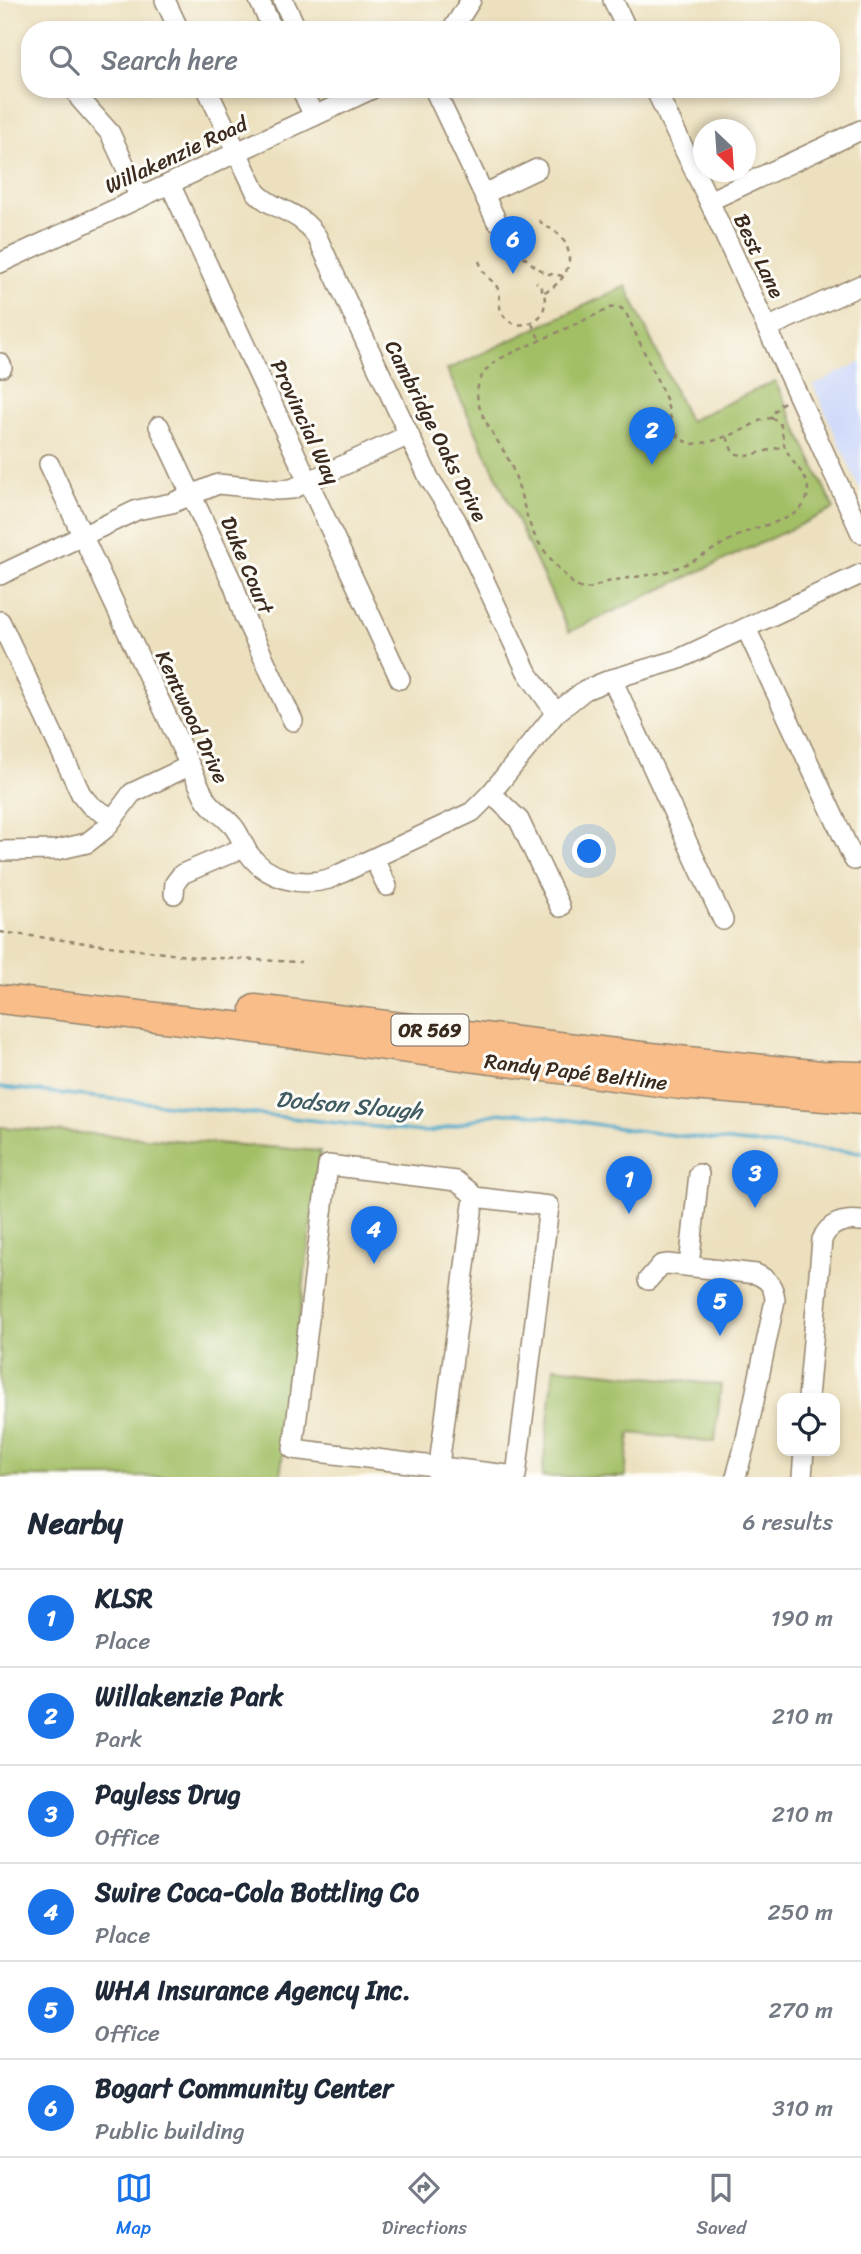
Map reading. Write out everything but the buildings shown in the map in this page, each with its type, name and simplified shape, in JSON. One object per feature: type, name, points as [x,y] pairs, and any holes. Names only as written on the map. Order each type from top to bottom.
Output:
[{"type":"highway","name":"Randy Papé Beltline","points":[[0,981],[640,1056],[821,1075],[861,1076]]},
{"type":"highway","name":"Randy Papé Beltline","points":[[0,999],[131,1013],[681,1085],[861,1100]]},
{"type":"highway","points":[[0,1010],[131,1013]]},
{"type":"street","points":[[165,0],[175,21]]},
{"type":"street","points":[[259,0],[269,21]]},
{"type":"street","points":[[283,0],[293,21]]},
{"type":"street","points":[[458,21],[471,0]]},
{"type":"street","points":[[613,0],[623,21]]},
{"type":"street","points":[[78,98],[110,133],[140,198]]},
{"type":"street","name":"Cambridge Oaks Drive","points":[[211,98],[260,196],[298,216],[317,237],[429,478],[456,520],[527,672],[556,713]]},
{"type":"street","points":[[305,98],[314,116]]},
{"type":"street","name":"Willakenzie Road","points":[[0,263],[353,98]]},
{"type":"street","points":[[439,98],[496,220]]},
{"type":"street","name":"Best Lane","points":[[659,98],[861,533]]},
{"type":"street","points":[[709,201],[861,130]]},
{"type":"street","points":[[484,194],[537,169]]},
{"type":"street","name":"Provincial Way","points":[[170,184],[400,679]]},
{"type":"street","name":"Best Lane","points":[[767,328],[861,285]]},
{"type":"street","name":"Duke Court","points":[[159,426],[234,586],[244,616],[293,721]]},
{"type":"street","points":[[0,575],[137,510],[168,504],[224,483],[283,490],[308,483],[409,435]]},
{"type":"street","name":"Kentwood Drive","points":[[49,464],[208,803],[234,827],[254,860],[271,873],[307,883],[329,879],[469,814],[491,793],[556,713],[585,690],[612,679],[668,664],[861,574]]},
{"type":"street","points":[[0,621],[81,794],[91,806],[112,818]]},
{"type":"street","points":[[746,628],[854,860]]},
{"type":"street","points":[[612,679],[723,920]]},
{"type":"street","points":[[0,851],[57,850],[80,846],[96,838],[132,793],[190,766]]},
{"type":"street","points":[[491,793],[519,820],[560,906]]},
{"type":"street","points":[[174,894],[175,883],[181,874],[245,847]]},
{"type":"street","points":[[374,859],[387,886]]},
{"type":"street","points":[[328,1165],[456,1181],[474,1197],[549,1206],[516,1476],[438,1471],[293,1449],[328,1165]]},
{"type":"street","points":[[690,1266],[699,1174]]},
{"type":"street","points":[[438,1471],[474,1197]]},
{"type":"street","points":[[808,1393],[821,1240],[831,1226],[840,1222],[861,1221]]},
{"type":"street","points":[[648,1280],[664,1264],[690,1266],[756,1274],[767,1279],[774,1290],[775,1300],[736,1477]]},
{"type":"street","points":[[802,1477],[804,1456]]},
{"type":"path","points":[[539,220],[560,235],[569,261],[564,277],[544,292]]},
{"type":"path","points":[[496,245],[514,249],[545,273],[564,277]]},
{"type":"path","points":[[479,261],[485,275],[498,289],[499,306],[504,316],[516,324],[532,323],[544,311],[544,292],[536,282]]},
{"type":"path","points":[[611,307],[626,313],[666,399],[678,436],[684,442],[694,444],[727,437],[763,419],[776,419],[781,425],[785,446],[807,483],[807,496],[798,511],[785,519],[746,532],[696,560],[671,570],[617,579],[581,589],[553,562],[533,531],[516,475],[484,421],[478,402],[479,382],[490,366],[499,359],[611,307]]},
{"type":"path","points":[[532,323],[540,340]]},
{"type":"path","points":[[771,418],[779,405],[786,401]]},
{"type":"path","points":[[727,437],[733,453],[743,456],[785,446]]},
{"type":"path","points":[[0,932],[195,957],[301,962]]},
{"type":"shaded area","points":[[861,362],[861,492],[813,385]]},
{"type":"green space","points":[[626,286],[689,421],[775,381],[834,509],[569,632],[447,370]]},
{"type":"green space","points":[[0,1127],[320,1151],[280,1477],[0,1477]]},
{"type":"green space","points":[[554,1367],[721,1385],[715,1442],[630,1433],[625,1477],[542,1477]]},
{"type":"waterway","name":"Dodson Slough","points":[[0,1087],[423,1132],[481,1117],[516,1113],[690,1137],[861,1152]]},
{"type":"place","name":"Bogart Community Center","points":[[513,274]]},
{"type":"place","name":"Willakenzie Park","points":[[652,465]]},
{"type":"place","name":"Payless Drug","points":[[755,1208]]},
{"type":"place","name":"KLSR","points":[[629,1214]]},
{"type":"place","name":"Swire Coca-Cola Bottling Co","points":[[374,1264]]},
{"type":"place","name":"WHA Insurance Agency Inc.","points":[[720,1336]]}]
